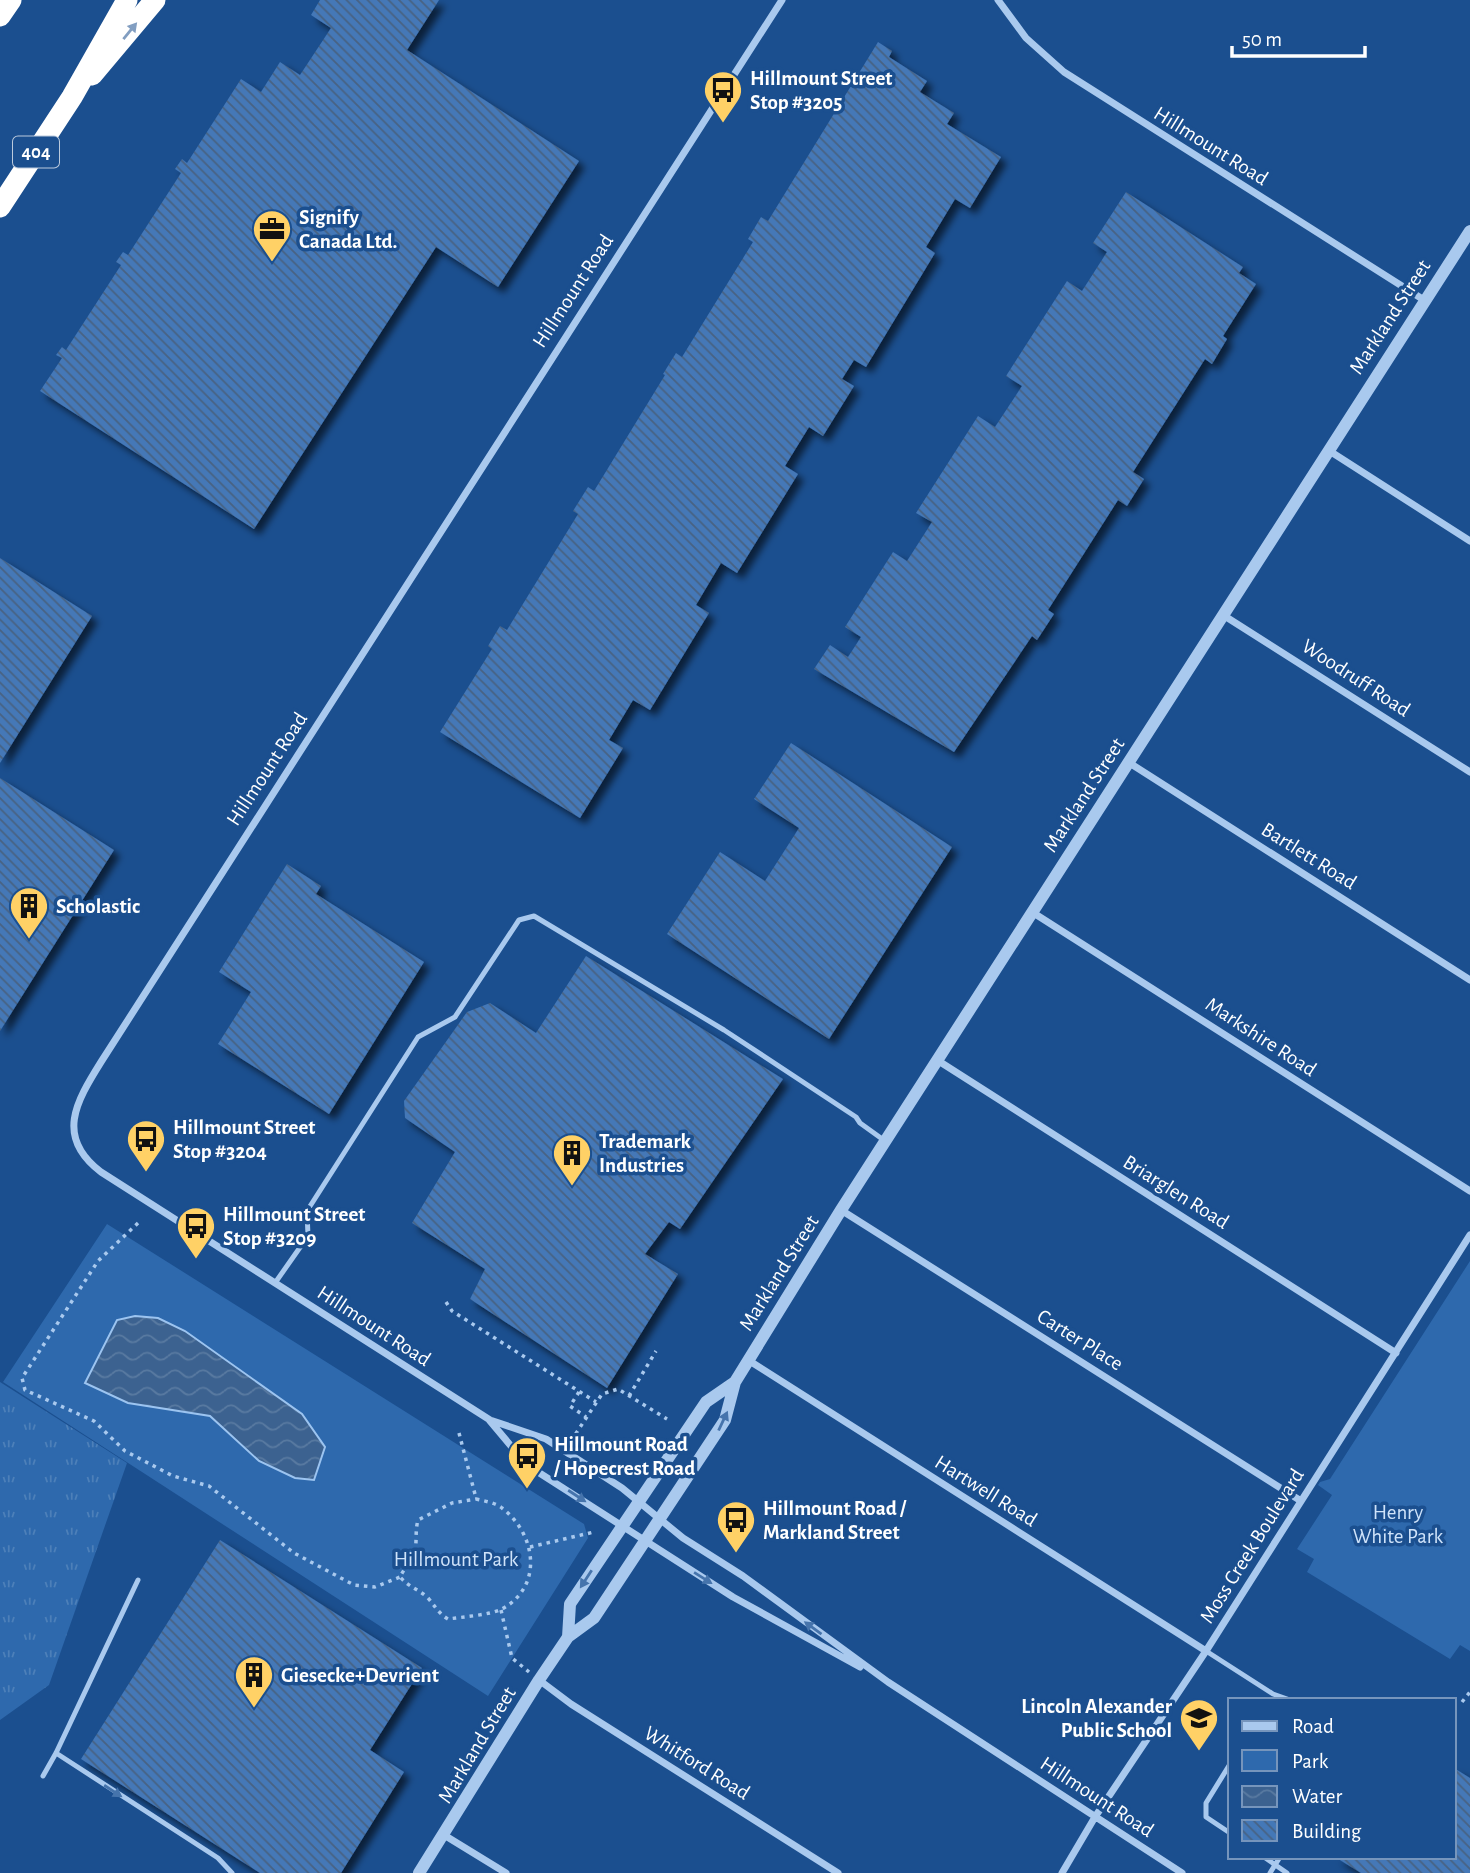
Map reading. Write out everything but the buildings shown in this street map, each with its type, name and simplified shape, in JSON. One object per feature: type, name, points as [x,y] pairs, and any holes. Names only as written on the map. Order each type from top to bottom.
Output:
[{"type":"highway","points":[[0,16],[11,0]]},
{"type":"highway","name":"404","points":[[0,207],[72,97],[127,0]]},
{"type":"highway","points":[[72,97],[113,53],[155,0]]},
{"type":"street","name":"Hillmount Road","points":[[782,0],[107,1052],[76,1108],[74,1135],[79,1149],[88,1161],[113,1180],[490,1420],[546,1439],[622,1488],[683,1538],[743,1576],[888,1682],[1182,1873]]},
{"type":"street","name":"Hillmount Road","points":[[998,0],[1026,38],[1064,72],[1424,300]]},
{"type":"street","name":"Markland Street","points":[[419,1873],[568,1637],[594,1618],[725,1420],[735,1382],[841,1210],[1470,231]]},
{"type":"street","points":[[1328,449],[1470,541]]},
{"type":"street","name":"Woodruff Road","points":[[1223,614],[1470,772]]},
{"type":"street","name":"Bartlett Road","points":[[1128,762],[1470,980]]},
{"type":"street","name":"Markshire Road","points":[[1032,912],[1470,1191]]},
{"type":"street","name":"Briarglen Road","points":[[937,1060],[1396,1353]]},
{"type":"street","name":"Carter Place","points":[[841,1210],[1301,1501]]},
{"type":"street","name":"Moss Creek Boulevard","points":[[1062,1873],[1095,1817],[1206,1651],[1470,1235]]},
{"type":"street","name":"Hartwell Road","points":[[748,1360],[1206,1651]]},
{"type":"street","name":"Markland Street","points":[[568,1637],[570,1604],[706,1402],[735,1382]]},
{"type":"street","name":"Hillmount Road","points":[[490,1420],[527,1465],[733,1597],[888,1682]]},
{"type":"street","name":"Whitford Road","points":[[539,1680],[571,1704],[838,1873]]},
{"type":"street","points":[[444,1835],[506,1873]]},
{"type":"lane","points":[[275,1283],[308,1236],[307,1211],[418,1037],[455,1017],[519,920],[534,916],[724,1031],[856,1117],[885,1141]]},
{"type":"lane","points":[[43,1776],[138,1580]]},
{"type":"lane","points":[[1206,1651],[1271,1697]]},
{"type":"lane","points":[[56,1753],[218,1858],[232,1873]]},
{"type":"lane","points":[[1228,1767],[1206,1803],[1206,1817],[1228,1832]]},
{"type":"lane","points":[[1267,1859],[1287,1873]]},
{"type":"lane","points":[[1270,1873],[1279,1859]]},
{"type":"path","points":[[138,1223],[99,1261],[22,1378],[25,1390],[94,1421],[125,1451],[173,1476],[209,1486],[294,1553],[354,1585],[375,1587],[400,1577],[405,1567],[413,1560],[418,1520],[452,1503],[476,1499],[500,1506],[519,1524],[530,1547],[532,1564],[527,1580],[516,1597],[501,1610],[448,1619],[440,1615],[426,1595],[409,1588],[400,1577]]},
{"type":"path","points":[[446,1302],[452,1311],[596,1402]]},
{"type":"path","points":[[629,1396],[656,1352]]},
{"type":"path","points":[[571,1441],[602,1394],[618,1389],[667,1419]]},
{"type":"path","points":[[579,1392],[570,1406],[587,1417]]},
{"type":"path","points":[[459,1433],[476,1499]]},
{"type":"path","points":[[530,1547],[594,1532]]},
{"type":"path","points":[[501,1610],[512,1658],[539,1680]]},
{"type":"path","points":[[1462,1702],[1470,1692]]},
{"type":"green space","name":"Hillmount Park","points":[[107,1224],[584,1524],[588,1538],[488,1696],[3,1382]]},
{"type":"green space","name":"Henry White Park","points":[[1470,1261],[1470,1651],[1460,1645],[1450,1659],[1307,1572],[1314,1559],[1297,1549],[1332,1495],[1318,1485],[1330,1479]]},
{"type":"green space","points":[[0,1382],[127,1463],[49,1685],[0,1720]]},
{"type":"water","points":[[135,1316],[158,1318],[185,1331],[302,1414],[325,1447],[314,1480],[295,1478],[259,1461],[210,1416],[128,1403],[85,1383],[117,1320]]},
{"type":"place","name":"Hillmount Street Stop #3205","points":[[723,124]]},
{"type":"place","name":"Signify Canada Ltd.","points":[[272,263]]},
{"type":"place","name":"Scholastic","points":[[29,940]]},
{"type":"place","name":"Hillmount Street Stop #3204","points":[[146,1173]]},
{"type":"place","name":"Trademark Industries","points":[[572,1187]]},
{"type":"place","name":"Hillmount Street Stop #3209","points":[[196,1260]]},
{"type":"place","name":"Hillmount Road / Hopecrest Road","points":[[527,1490]]},
{"type":"place","name":"Hillmount Road / Markland Street","points":[[736,1554]]},
{"type":"place","name":"Giesecke+Devrient","points":[[254,1709]]},
{"type":"place","name":"Lincoln Alexander Public School","points":[[1199,1752]]}]
